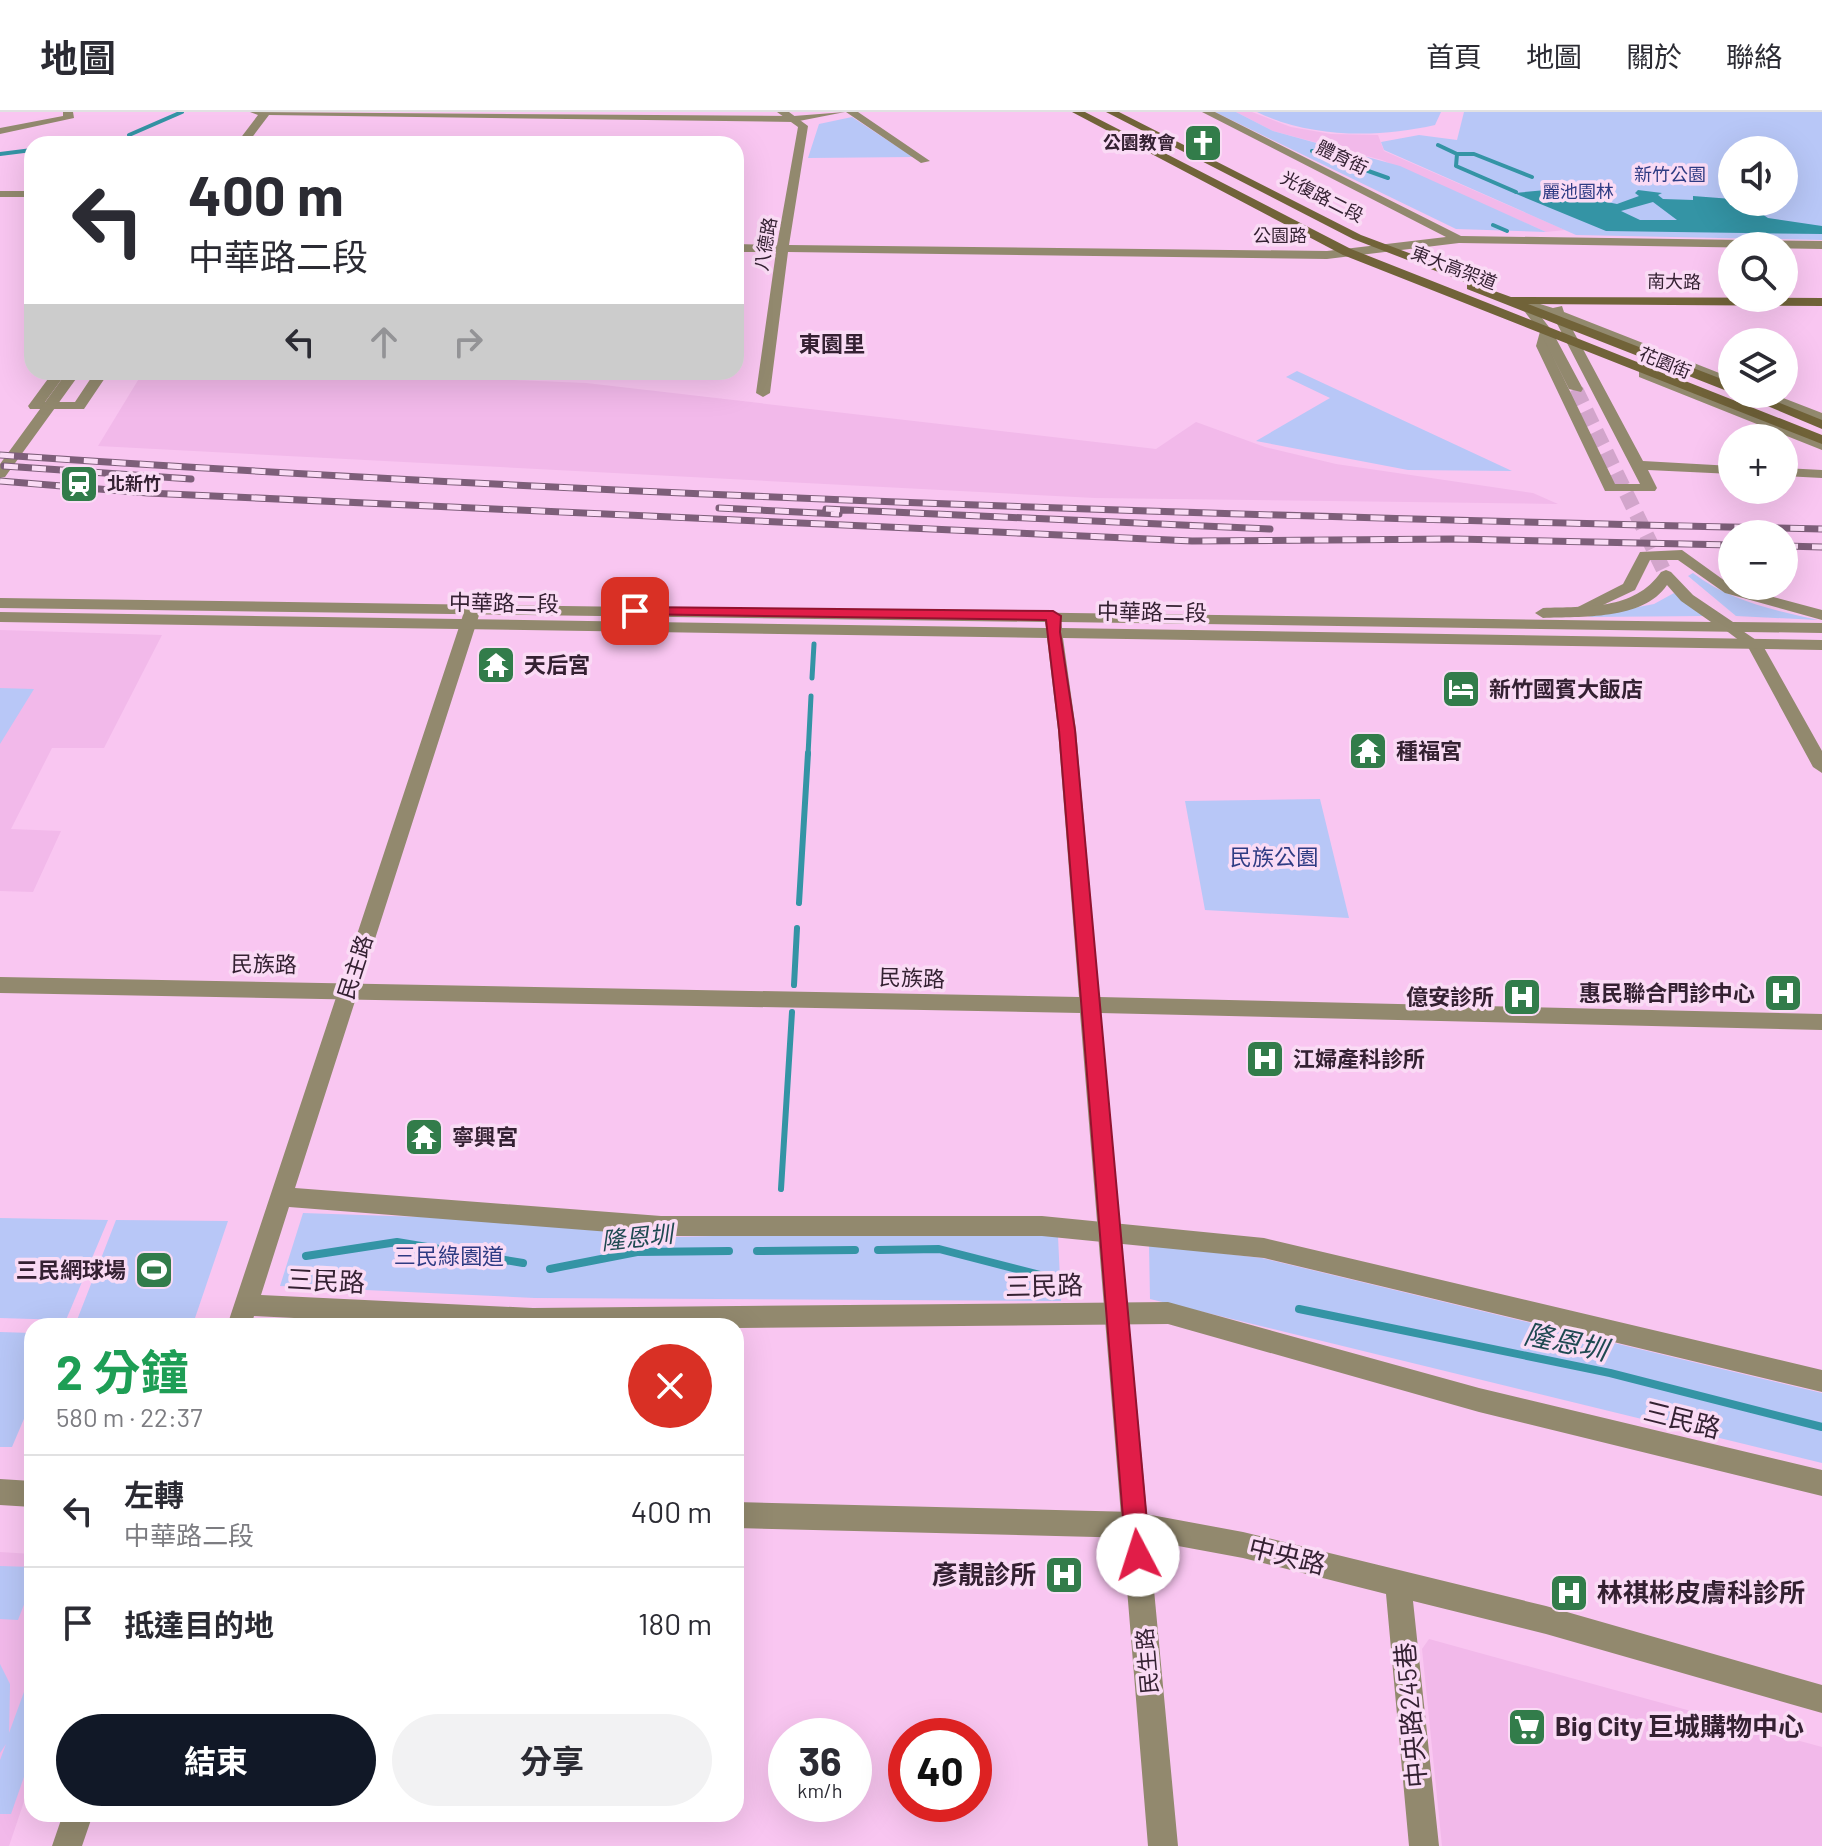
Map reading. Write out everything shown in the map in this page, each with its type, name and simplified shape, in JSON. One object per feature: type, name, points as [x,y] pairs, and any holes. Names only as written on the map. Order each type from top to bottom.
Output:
[{"type":"main road","name":"光復路二段","points":[[1077,112],[1347,252],[1573,342]]},
{"type":"main road","name":"東大高架道","points":[[1085,112],[1347,245],[1822,433]]},
{"type":"main road","points":[[1094,112],[1258,196],[1277,201]]},
{"type":"main road","name":"東大高架道","points":[[1103,112],[1360,244],[1718,380]]},
{"type":"main road","name":"光復路二段","points":[[1111,112],[1382,248],[1522,300]]},
{"type":"main road","name":"光復路二段","points":[[1474,302],[1522,300]]},
{"type":"main road","name":"南大路","points":[[1522,300],[1822,302]]},
{"type":"main road","points":[[1780,408],[1822,425]]},
{"type":"street","points":[[0,131],[69,118],[68,112]]},
{"type":"street","points":[[782,112],[794,119]]},
{"type":"street","points":[[246,136],[261,113],[794,119],[840,112]]},
{"type":"street","points":[[851,112],[925,161]]},
{"type":"street","name":"體育街","points":[[1207,112],[1459,239]]},
{"type":"street","name":"八德路","points":[[763,393],[803,126],[794,119]]},
{"type":"street","points":[[0,194],[24,194]]},
{"type":"street","name":"公園路","points":[[744,248],[1327,255],[1459,239],[1822,245]]},
{"type":"street","points":[[1546,331],[1542,346],[1610,488],[1650,488],[1558,314],[1558,307],[1572,298]]},
{"type":"street","points":[[1522,300],[1546,331],[1576,389]]},
{"type":"street","name":"光復路二段","points":[[1522,300],[1558,314]]},
{"type":"street","name":"花園街","points":[[1558,314],[1718,379]]},
{"type":"street","points":[[1573,342],[1571,333],[1578,329],[1595,329]]},
{"type":"street","name":"花園街","points":[[1573,342],[1822,443]]},
{"type":"street","points":[[54,380],[35,406],[79,406],[97,380]]},
{"type":"street","points":[[0,474],[68,380]]},
{"type":"street","points":[[1797,408],[1822,418]]},
{"type":"street","points":[[1637,465],[1718,469]]},
{"type":"street","points":[[1798,473],[1822,474]]},
{"type":"street","points":[[1580,610],[1629,587],[1645,555],[1682,555],[1731,590],[1822,615]]},
{"type":"street","points":[[1477,624],[1513,615],[1580,610],[1637,601],[1657,592],[1666,575],[1687,598],[1754,644],[1822,767]]},
{"type":"street","name":"中華路二段","points":[[0,603],[470,616],[1053,624],[1822,628]]},
{"type":"street","name":"中華路二段","points":[[0,617],[470,616]]},
{"type":"street","name":"民主路","points":[[243,1316],[470,616]]},
{"type":"street","name":"中華路二段","points":[[1053,624],[1822,645]]},
{"type":"street","name":"民生路","points":[[1053,624],[1067,730],[1163,1846]]},
{"type":"street","name":"民族路","points":[[0,985],[1822,1022]]},
{"type":"street","points":[[281,1197],[661,1226],[1042,1226],[1264,1248],[1822,1381]]},
{"type":"street","name":"三民路","points":[[630,1318],[1168,1313],[1479,1400],[1822,1483]]},
{"type":"street","name":"三民路","points":[[243,1316],[436,1318]]},
{"type":"street","points":[[0,1492],[24,1494]]},
{"type":"street","name":"中央路","points":[[744,1515],[1135,1525],[1243,1545],[1546,1620],[1822,1699]]},
{"type":"street","name":"中央路245巷","points":[[1398,1584],[1424,1846]]},
{"type":"street","points":[[67,1846],[75,1822]]},
{"type":"shaded area","points":[[1236,112],[1252,112],[1291,127],[1331,134],[1378,135],[1384,151],[1565,230],[1546,232],[1382,160],[1273,131]]},
{"type":"shaded area","points":[[1546,190],[1617,204],[1639,196],[1635,193],[1638,190],[1662,193],[1658,195],[1663,199],[1693,200],[1693,196],[1718,198],[1718,216],[1765,216],[1822,226],[1822,234],[1606,231],[1514,193]],"holes":[[[1653,202],[1677,220],[1640,220],[1621,211]]]},
{"type":"shaded area","points":[[138,380],[513,380],[586,383],[1156,449],[1196,422],[1265,447],[1336,464],[1533,493],[1558,504],[1095,498],[98,446]]},
{"type":"shaded area","points":[[0,630],[162,635],[104,748],[52,748],[11,829],[61,831],[33,892],[0,891]]},
{"type":"shaded area","points":[[0,1552],[24,1554],[24,1802],[9,1846],[0,1846]]},
{"type":"shaded area","points":[[1429,1639],[1822,1747],[1822,1846],[1442,1846],[1422,1649]]},
{"type":"green space","points":[[1215,112],[1236,112],[1273,131],[1400,166],[1546,232],[1456,229]]},
{"type":"green space","points":[[1257,112],[1441,112],[1435,125],[1391,132],[1345,133],[1300,127]]},
{"type":"green space","name":"新竹公園","points":[[1464,112],[1822,112],[1822,240],[1798,240],[1798,232],[1718,232],[1718,238],[1576,235],[1384,150],[1381,142],[1419,135],[1457,140]]},
{"type":"green space","points":[[852,117],[913,157],[808,158],[819,124]]},
{"type":"green space","points":[[1297,371],[1512,471],[1408,470],[1256,441],[1330,398],[1286,377]]},
{"type":"green space","points":[[1693,573],[1718,589],[1718,600],[1743,600],[1818,620],[1736,616],[1688,576]]},
{"type":"green space","points":[[1674,593],[1707,616],[1587,617],[1654,604]]},
{"type":"green space","points":[[0,688],[34,689],[0,744]]},
{"type":"green space","name":"民族公園","points":[[1320,799],[1349,918],[1205,910],[1185,801]]},
{"type":"green space","name":"三民綠園道","points":[[303,1213],[479,1219],[673,1237],[875,1232],[1058,1236],[1061,1301],[535,1298],[280,1286]]},
{"type":"green space","name":"三民網球場","points":[[0,1218],[108,1220],[67,1318],[0,1318]]},
{"type":"green space","name":"三民網球場","points":[[116,1220],[228,1221],[195,1318],[78,1318]]},
{"type":"green space","points":[[1149,1245],[1262,1258],[1822,1393],[1822,1463],[1150,1299]]},
{"type":"green space","name":"三民網球場","points":[[0,1332],[24,1333],[24,1419],[12,1447],[0,1447]]},
{"type":"green space","points":[[0,1566],[24,1567],[24,1605],[18,1620],[0,1619]]},
{"type":"green space","points":[[0,1664],[10,1684],[9,1733],[24,1692],[24,1777],[11,1814],[0,1814],[0,1760],[6,1744],[0,1753]]},
{"type":"waterway","points":[[129,135],[182,112]]},
{"type":"waterway","points":[[1438,145],[1457,154]]},
{"type":"waterway","points":[[0,154],[24,151]]},
{"type":"waterway","points":[[1312,151],[1388,178]]},
{"type":"waterway","points":[[1457,154],[1474,154],[1532,177]]},
{"type":"waterway","points":[[1457,154],[1456,166],[1516,192]]},
{"type":"waterway","points":[[1493,225],[1507,231]]},
{"type":"waterway","points":[[812,678],[814,644]]},
{"type":"waterway","points":[[808,755],[811,696]]},
{"type":"waterway","points":[[799,903],[808,753]]},
{"type":"waterway","points":[[794,985],[797,928]]},
{"type":"waterway","points":[[781,1189],[792,1012]]},
{"type":"waterway","name":"隆恩圳","points":[[306,1256],[397,1242],[523,1263]]},
{"type":"waterway","name":"隆恩圳","points":[[878,1250],[939,1249],[1044,1276]]},
{"type":"waterway","name":"隆恩圳","points":[[757,1251],[855,1250]]},
{"type":"waterway","name":"隆恩圳","points":[[550,1269],[637,1252],[729,1251]]},
{"type":"waterway","name":"隆恩圳","points":[[1299,1309],[1610,1373],[1822,1427]]},
{"type":"tunnel","points":[[1576,390],[1666,575]]},
{"type":"railway","points":[[0,455],[682,493],[1366,518],[1822,529]]},
{"type":"railway","points":[[4,466],[191,479]]},
{"type":"railway","points":[[0,481],[148,493],[1192,541],[1454,539],[1718,545]]},
{"type":"railway","points":[[719,508],[839,514]]},
{"type":"railway","points":[[826,509],[1270,529]]},
{"type":"railway","points":[[1798,546],[1822,547]]},
{"type":"place","name":"公園教會","points":[[1203,143]]},
{"type":"place","name":"北新竹","points":[[79,484]]},
{"type":"place","name":"天后宮","points":[[496,665]]},
{"type":"place","name":"新竹國賓大飯店","points":[[1461,689]]},
{"type":"place","name":"種福宮","points":[[1368,751]]},
{"type":"place","name":"惠民聯合門診中心","points":[[1783,993]]},
{"type":"place","name":"億安診所","points":[[1522,997]]},
{"type":"place","name":"江婦產科診所","points":[[1265,1059]]},
{"type":"place","name":"寧興宮","points":[[424,1137]]},
{"type":"place","name":"三民網球場","points":[[154,1270]]},
{"type":"place","name":"彥靚診所","points":[[1064,1575]]},
{"type":"place","name":"林祺彬皮膚科診所","points":[[1569,1593]]},
{"type":"place","name":"Big City 巨城購物中心","points":[[1527,1727]]},
{"type":"district","name":"東園里","points":[[832,344]]},
{"type":"route","points":[[635,611],[1053,616],[1052,632],[1067,730],[1104,1191],[1138,1555]]},
{"type":"park label","name":"麗池園林","points":[[1578,192]]}]
